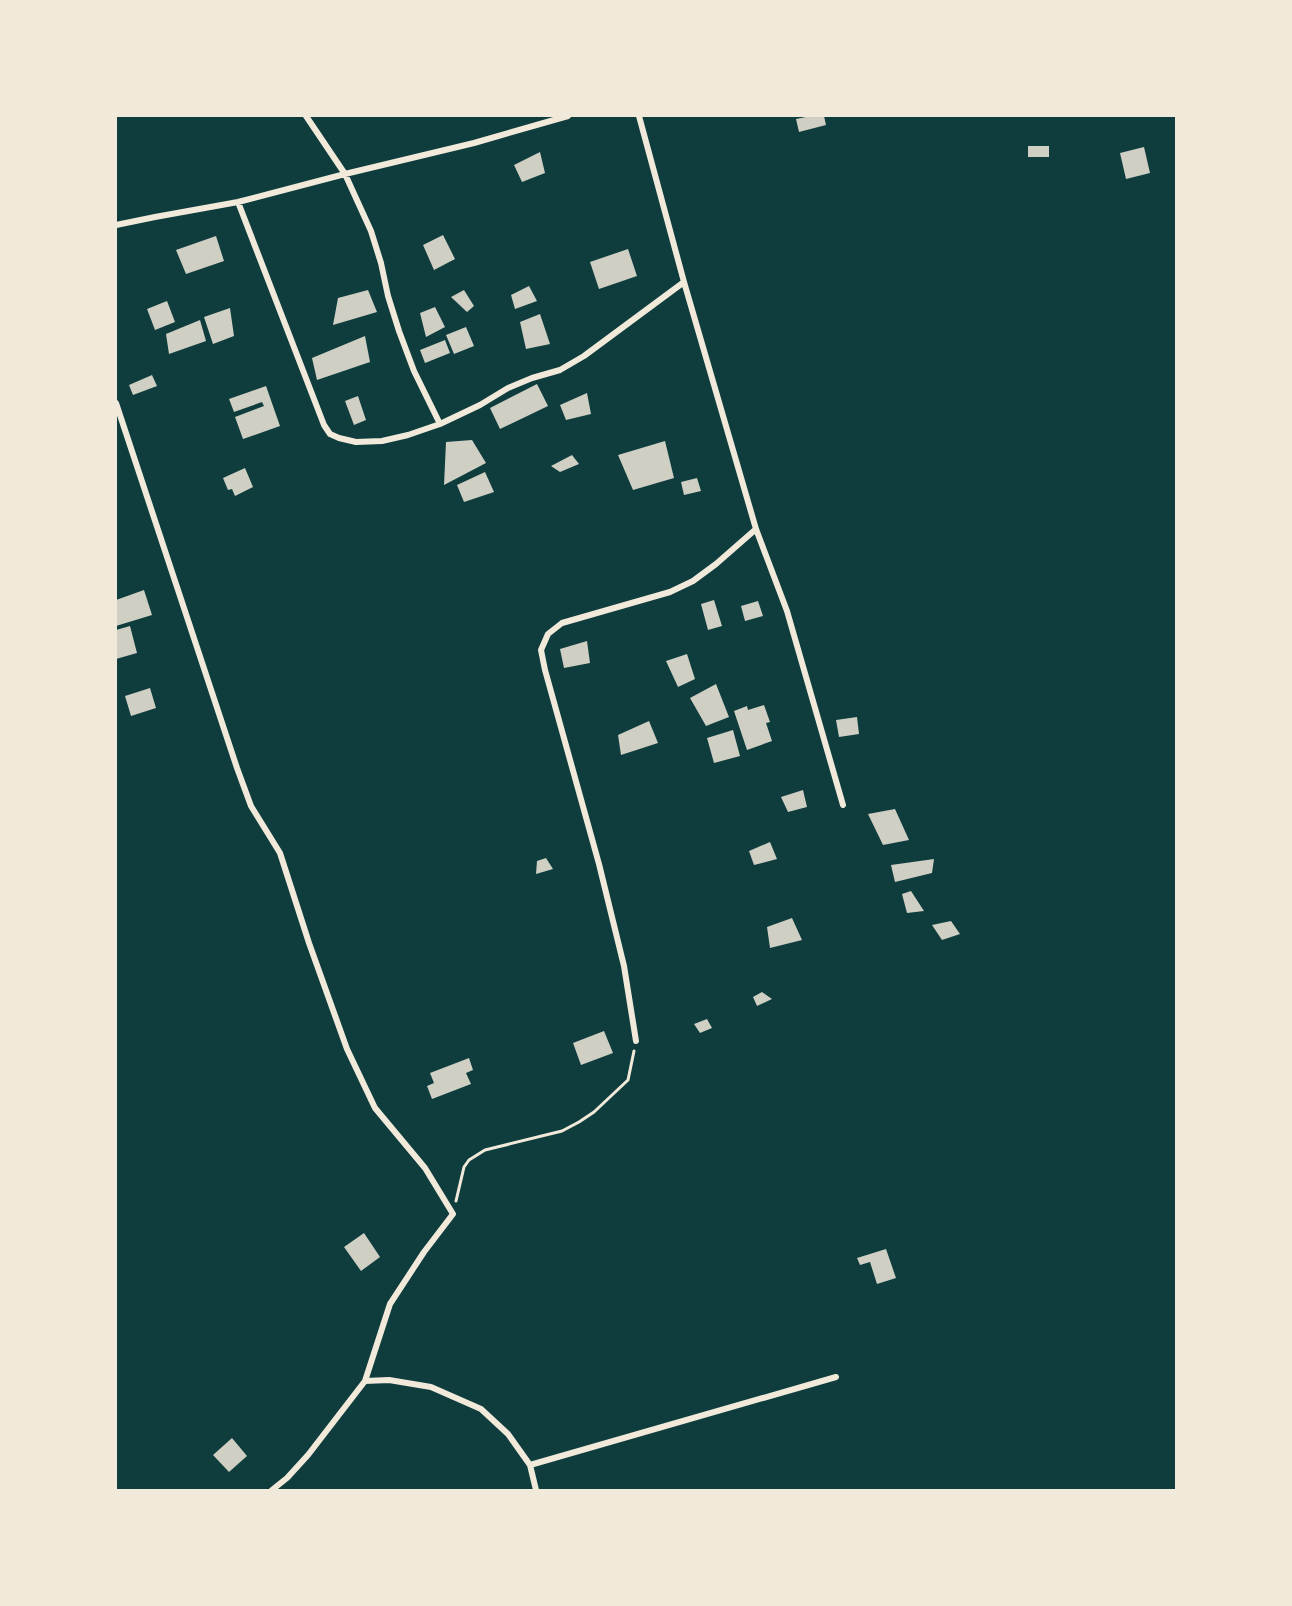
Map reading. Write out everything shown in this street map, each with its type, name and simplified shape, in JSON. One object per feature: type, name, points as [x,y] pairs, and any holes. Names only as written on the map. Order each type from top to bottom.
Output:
[{"type":"street","points":[[306,116],[345,174],[370,231],[381,263],[388,297],[414,371],[440,424]]},
{"type":"street","points":[[116,225],[238,202],[474,143],[568,116]]},
{"type":"street","points":[[639,116],[684,282],[756,529],[787,611],[843,805]]},
{"type":"street","points":[[238,202],[324,425],[330,434],[356,442],[382,441],[440,424],[480,405],[508,388],[560,370],[584,356],[684,282]]},
{"type":"street","points":[[116,404],[237,768],[251,806],[280,853],[347,1049],[375,1108],[425,1168],[453,1214],[424,1252],[390,1304],[365,1381],[308,1455],[288,1478],[272,1491]]},
{"type":"street","points":[[636,1041],[624,966],[541,650],[548,634],[562,623],[670,592],[693,581],[756,529]]},
{"type":"street","points":[[531,1466],[836,1377]]},
{"type":"street","points":[[365,1381],[389,1380],[431,1387],[481,1409],[508,1434],[531,1466],[536,1491]]},
{"type":"path","points":[[453,1214],[464,1167],[469,1160],[485,1150],[562,1131],[594,1112],[628,1080],[636,1041]]},
{"type":"building","points":[[824,116],[826,125],[799,132],[796,119]]},
{"type":"building","points":[[1028,146],[1049,146],[1049,157],[1028,157]]},
{"type":"building","points":[[1144,147],[1150,173],[1126,179],[1120,153]]},
{"type":"building","points":[[540,152],[545,173],[522,182],[514,165]]},
{"type":"building","points":[[443,235],[455,259],[434,270],[423,245]]},
{"type":"building","points":[[216,236],[224,261],[186,274],[176,250]]},
{"type":"building","points":[[628,249],[637,276],[599,289],[590,262]]},
{"type":"building","points":[[529,286],[537,301],[515,309],[511,295]]},
{"type":"building","points":[[368,290],[377,312],[333,325],[338,298]]},
{"type":"building","points":[[464,290],[474,306],[467,312],[451,297]]},
{"type":"building","points":[[167,301],[175,322],[155,330],[147,309]]},
{"type":"building","points":[[435,307],[445,327],[426,337],[420,313]]},
{"type":"building","points":[[230,308],[234,336],[213,344],[204,317]]},
{"type":"building","points":[[540,314],[550,344],[526,349],[520,322]]},
{"type":"building","points":[[200,320],[206,341],[169,354],[166,334]]},
{"type":"building","points":[[466,327],[474,346],[454,354],[446,335]]},
{"type":"building","points":[[365,336],[370,362],[317,380],[312,358]]},
{"type":"building","points":[[445,340],[450,353],[425,363],[420,350]]},
{"type":"building","points":[[152,375],[157,386],[133,395],[129,385]]},
{"type":"building","points":[[537,384],[548,406],[500,429],[490,408]]},
{"type":"building","points":[[266,386],[280,426],[243,439],[235,417],[264,406],[262,402],[234,412],[229,399]]},
{"type":"building","points":[[587,393],[591,414],[566,420],[560,405]]},
{"type":"building","points":[[358,396],[366,420],[354,425],[345,401]]},
{"type":"building","points":[[472,440],[486,463],[444,485],[446,442]]},
{"type":"building","points":[[665,441],[674,478],[633,490],[618,455]]},
{"type":"building","points":[[572,455],[579,464],[560,472],[551,466]]},
{"type":"building","points":[[245,468],[253,487],[235,496],[232,489],[228,490],[223,478]]},
{"type":"building","points":[[485,472],[494,492],[464,502],[457,485]]},
{"type":"building","points":[[697,478],[701,491],[684,495],[681,482]]},
{"type":"building","points":[[144,590],[152,615],[116,626],[116,600]]},
{"type":"building","points":[[714,600],[722,626],[708,630],[701,604]]},
{"type":"building","points":[[758,601],[763,616],[745,621],[741,606]]},
{"type":"building","points":[[130,626],[137,653],[116,659],[116,630]]},
{"type":"building","points":[[587,641],[590,663],[564,668],[560,649]]},
{"type":"building","points":[[687,654],[695,679],[678,687],[666,661]]},
{"type":"building","points":[[716,684],[729,717],[706,726],[690,698]]},
{"type":"building","points":[[150,688],[156,708],[131,716],[125,696]]},
{"type":"building","points":[[764,705],[770,722],[766,723],[772,741],[747,750],[734,711],[747,706],[748,710]]},
{"type":"building","points":[[857,717],[859,734],[839,737],[836,720]]},
{"type":"building","points":[[649,721],[658,743],[621,755],[618,735]]},
{"type":"building","points":[[733,730],[740,756],[714,763],[707,738]]},
{"type":"building","points":[[803,790],[807,807],[788,812],[781,797]]},
{"type":"building","points":[[895,809],[909,840],[883,845],[868,814]]},
{"type":"building","points":[[770,842],[777,859],[754,865],[749,851]]},
{"type":"building","points":[[546,858],[553,869],[536,874],[537,861]]},
{"type":"building","points":[[934,859],[932,873],[895,882],[891,865]]},
{"type":"building","points":[[911,891],[924,911],[907,913],[902,894]]},
{"type":"building","points":[[792,918],[802,940],[770,948],[767,927]]},
{"type":"building","points":[[951,921],[960,934],[942,940],[932,925]]},
{"type":"building","points":[[762,992],[772,999],[757,1006],[753,997]]},
{"type":"building","points":[[707,1019],[712,1028],[700,1033],[694,1024]]},
{"type":"building","points":[[604,1031],[613,1053],[581,1065],[573,1043]]},
{"type":"building","points":[[469,1058],[473,1070],[466,1073],[471,1084],[432,1099],[427,1086],[434,1083],[430,1073]]},
{"type":"building","points":[[364,1233],[380,1257],[361,1271],[344,1247]]},
{"type":"building","points":[[886,1249],[896,1278],[877,1284],[870,1262],[860,1265],[857,1258]]},
{"type":"building","points":[[232,1438],[247,1456],[229,1472],[213,1455]]}]
